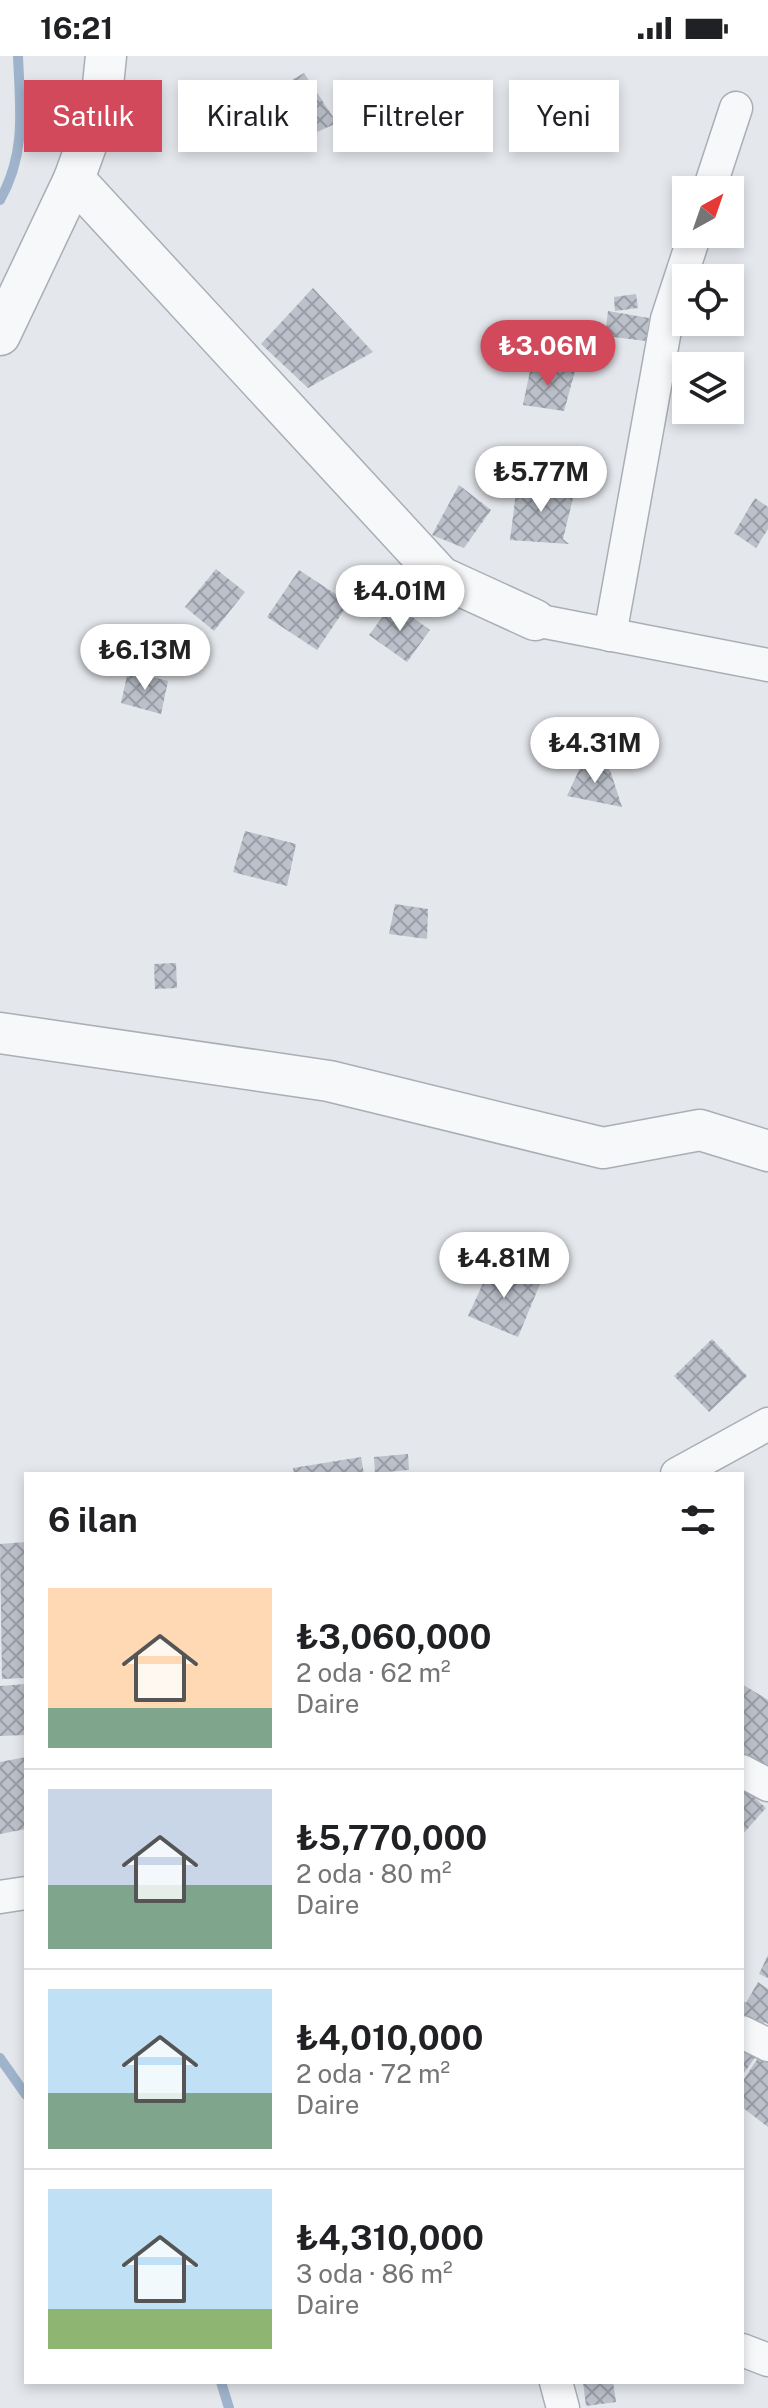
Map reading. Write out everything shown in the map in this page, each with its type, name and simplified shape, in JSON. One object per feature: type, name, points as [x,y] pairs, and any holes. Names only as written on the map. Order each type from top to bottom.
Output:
[{"type":"street","points":[[0,335],[74,179],[101,104],[106,56]]},
{"type":"street","points":[[714,176],[736,108]]},
{"type":"street","points":[[74,179],[441,577],[535,620],[768,665]]},
{"type":"street","points":[[610,635],[667,319],[690,248]]},
{"type":"street","points":[[0,1033],[329,1081],[603,1148],[700,1130],[768,1151]]},
{"type":"street","points":[[681,1472],[768,1424]]},
{"type":"street","points":[[744,1772],[768,1785]]},
{"type":"street","points":[[0,1897],[24,1893]]},
{"type":"street","points":[[744,2033],[768,2045]]},
{"type":"street","points":[[744,2351],[768,2360]]},
{"type":"street","points":[[557,2384],[563,2408]]},
{"type":"building","points":[[304,73],[309,80],[292,80]]},
{"type":"building","points":[[317,93],[333,117],[333,125],[317,132]]},
{"type":"building","points":[[313,288],[373,352],[308,388],[261,344]]},
{"type":"building","points":[[636,294],[638,308],[615,311],[614,297]]},
{"type":"building","points":[[608,311],[649,318],[646,341],[605,336]]},
{"type":"building","points":[[531,366],[575,371],[564,411],[523,405]]},
{"type":"building","points":[[459,485],[491,510],[464,548],[432,535]]},
{"type":"building","points":[[517,485],[575,490],[563,539],[569,544],[510,540]]},
{"type":"building","points":[[755,498],[768,507],[768,529],[756,548],[734,533]]},
{"type":"building","points":[[216,569],[245,592],[214,631],[185,607]]},
{"type":"building","points":[[299,570],[349,603],[317,650],[267,617]]},
{"type":"building","points":[[393,603],[430,630],[407,662],[369,635]]},
{"type":"building","points":[[128,671],[168,681],[161,714],[121,703]]},
{"type":"building","points":[[585,757],[610,770],[622,807],[567,796]]},
{"type":"building","points":[[245,831],[296,844],[287,886],[233,872]]},
{"type":"building","points":[[395,904],[428,909],[427,939],[389,934]]},
{"type":"building","points":[[176,963],[177,988],[155,989],[154,964]]},
{"type":"building","points":[[492,1264],[540,1284],[518,1337],[468,1316]]},
{"type":"building","points":[[712,1339],[747,1376],[709,1412],[674,1376]]},
{"type":"building","points":[[408,1454],[409,1470],[375,1472],[374,1457]]},
{"type":"building","points":[[361,1457],[364,1472],[294,1472],[293,1468]]},
{"type":"building","points":[[24,1542],[24,1678],[2,1679],[0,1544]]},
{"type":"building","points":[[24,1684],[24,1735],[0,1736],[0,1686]]},
{"type":"building","points":[[744,1685],[768,1700],[768,1774],[744,1761]]},
{"type":"building","points":[[24,1757],[24,1829],[0,1834],[0,1762]]},
{"type":"building","points":[[744,1788],[766,1808],[744,1833]]},
{"type":"building","points":[[768,1955],[768,1978],[759,1974]]},
{"type":"building","points":[[758,1982],[768,1989],[768,2024],[765,2022],[760,2032],[744,2022],[744,2002],[746,2003]]},
{"type":"building","points":[[744,2047],[756,2056],[744,2073]]},
{"type":"building","points":[[762,2052],[768,2056],[768,2127],[744,2109],[744,2079]]},
{"type":"building","points":[[583,2384],[613,2384],[616,2402],[586,2406]]},
{"type":"waterway","points":[[0,200],[9,182],[18,147],[18,56]]},
{"type":"waterway","points":[[0,2058],[24,2092]]},
{"type":"waterway","points":[[222,2384],[229,2408]]}]
